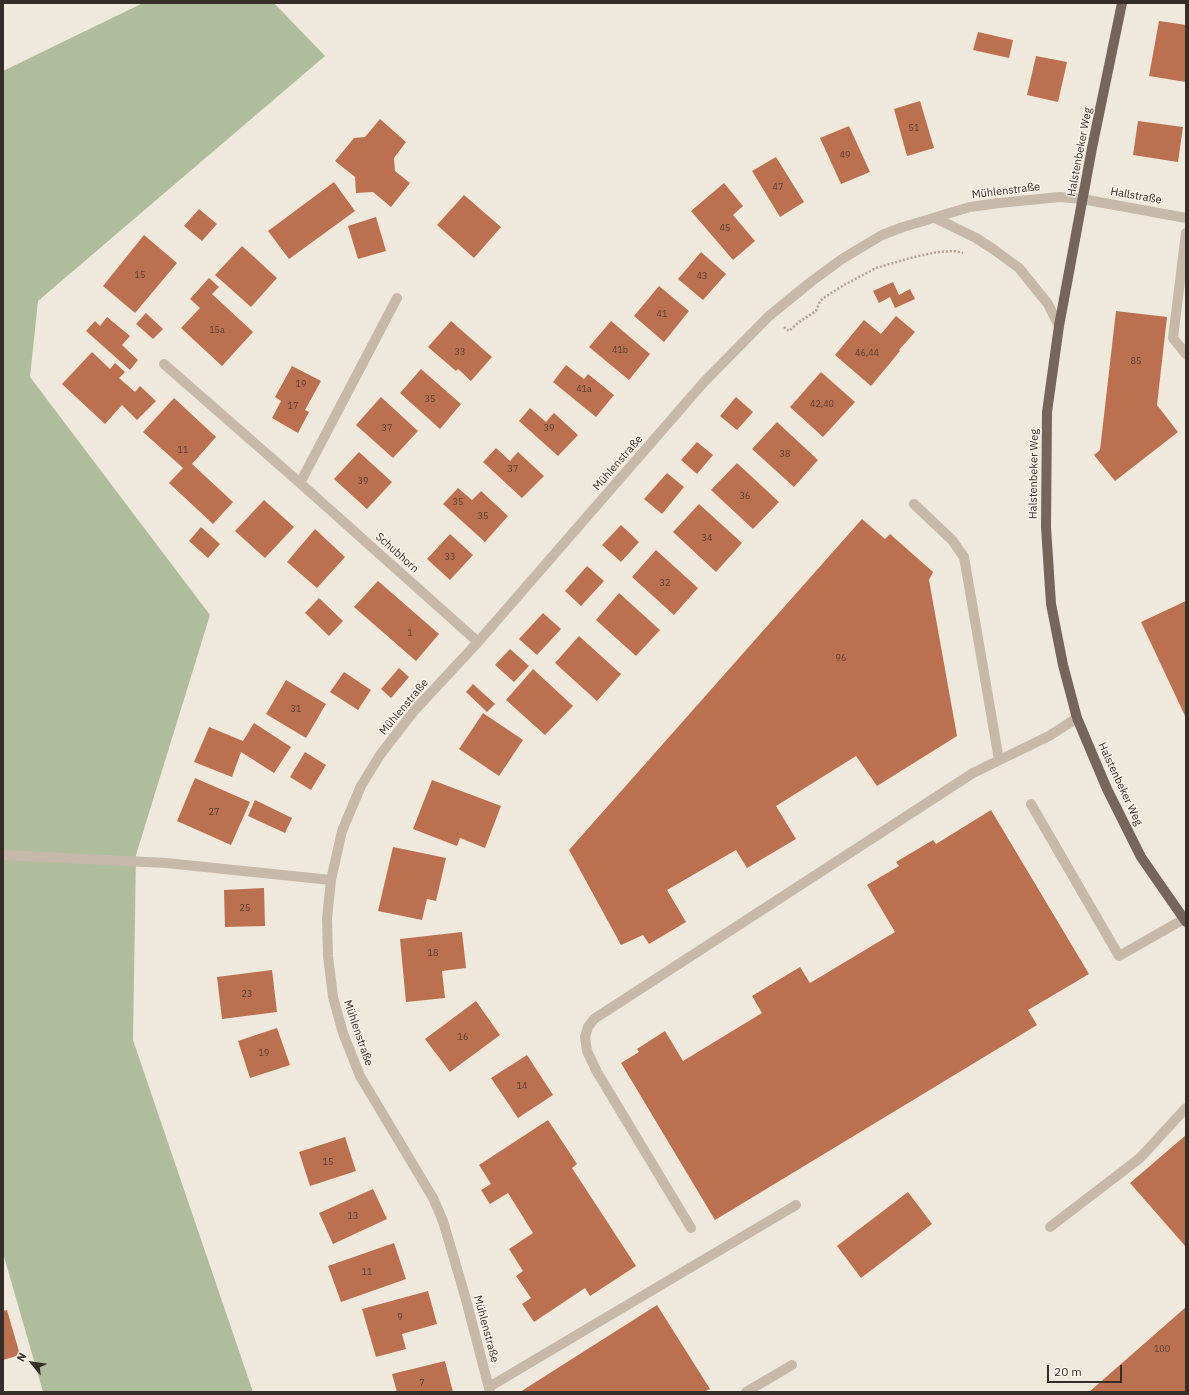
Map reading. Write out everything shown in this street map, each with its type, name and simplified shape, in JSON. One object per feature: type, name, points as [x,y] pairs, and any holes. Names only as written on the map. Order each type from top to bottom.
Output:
[{"type":"main road","name":"Halstenbeker Weg","points":[[1122,3],[1082,199],[1059,326],[1047,412],[1046,527],[1051,604],[1063,665],[1077,718],[1107,789],[1141,857],[1185,920]]},
{"type":"street","name":"Mühlenstraße","points":[[796,1205],[490,1389],[443,1221],[430,1192],[382,1115],[360,1076],[343,1033],[333,997],[328,956],[327,919],[331,880],[342,831],[361,786],[380,755],[414,711],[478,642],[704,382],[769,316],[812,280],[861,247],[882,236],[970,208],[999,203],[1060,197],[1082,199]]},
{"type":"street","name":"Hallstraße","points":[[1082,199],[1186,218]]},
{"type":"street","points":[[935,218],[988,245],[1018,268],[1048,304],[1059,326]]},
{"type":"street","points":[[1186,233],[1173,338],[1186,354]]},
{"type":"street","points":[[300,483],[397,298]]},
{"type":"street","name":"Schubhorn","points":[[164,364],[478,642]]},
{"type":"street","points":[[914,504],[952,540],[964,557],[999,760]]},
{"type":"street","points":[[691,1228],[597,1072],[587,1051],[585,1037],[588,1027],[594,1019],[973,773],[1049,736],[1077,718]]},
{"type":"street","points":[[1031,804],[1119,956],[1185,920]]},
{"type":"street","points":[[3,855],[166,863],[331,880]]},
{"type":"street","points":[[1050,1227],[1140,1158],[1186,1108]]},
{"type":"street","points":[[746,1392],[792,1365]]},
{"type":"path","points":[[769,316],[789,331],[799,322],[816,311],[820,301],[825,297],[876,268],[938,252],[954,251],[965,253]]},
{"type":"green space","points":[[143,3],[274,3],[325,56],[38,301],[30,377],[210,615],[136,855],[133,1040],[253,1392],[43,1392],[3,1253],[3,71]]},
{"type":"building","points":[[1159,21],[1186,25],[1186,82],[1149,76]]},
{"type":"building","points":[[978,32],[1013,40],[1009,58],[973,50]]},
{"type":"building","points":[[1036,56],[1067,62],[1058,102],[1027,95]]},
{"type":"building","points":[[920,101],[934,148],[907,156],[894,109]]},
{"type":"building","points":[[380,119],[406,142],[394,158],[395,171],[410,183],[391,207],[373,192],[356,193],[355,177],[335,161],[354,138],[365,137]]},
{"type":"building","points":[[1138,121],[1183,127],[1178,162],[1133,155]]},
{"type":"building","points":[[849,126],[870,172],[841,184],[820,138]]},
{"type":"building","points":[[776,157],[804,202],[780,217],[752,171]]},
{"type":"building","points":[[334,182],[355,211],[289,259],[268,231]]},
{"type":"building","points":[[724,183],[743,206],[733,215],[755,241],[733,260],[691,211]]},
{"type":"building","points":[[464,195],[501,227],[474,258],[437,225]]},
{"type":"building","points":[[199,209],[217,224],[202,241],[184,226]]},
{"type":"building","points":[[376,217],[386,251],[358,259],[348,226]]},
{"type":"building","points":[[144,235],[177,263],[135,313],[103,286]]},
{"type":"building","points":[[242,246],[277,278],[251,307],[215,275]]},
{"type":"building","points":[[701,252],[726,274],[703,300],[678,279]]},
{"type":"building","points":[[209,278],[219,287],[212,294],[253,332],[222,366],[181,328],[200,308],[190,299]]},
{"type":"building","points":[[893,282],[899,295],[910,289],[915,299],[895,308],[890,297],[879,303],[873,291]]},
{"type":"building","points":[[659,286],[689,311],[664,342],[634,316]]},
{"type":"building","points":[[1116,311],[1167,317],[1157,405],[1178,432],[1115,481],[1094,455],[1100,450]]},
{"type":"building","points":[[146,313],[163,329],[153,339],[136,324]]},
{"type":"building","points":[[896,316],[915,332],[871,386],[835,355],[864,320],[881,334]]},
{"type":"building","points":[[107,317],[130,336],[122,345],[138,360],[130,370],[86,331],[95,321],[100,326]]},
{"type":"building","points":[[451,321],[492,357],[471,381],[458,369],[456,371],[428,347]]},
{"type":"building","points":[[611,321],[650,354],[629,380],[589,347]]},
{"type":"building","points":[[92,352],[110,369],[115,363],[125,372],[119,378],[135,392],[140,386],[156,401],[137,420],[122,405],[105,424],[62,384]]},
{"type":"building","points":[[566,365],[584,379],[588,374],[614,395],[596,417],[553,382]]},
{"type":"building","points":[[292,366],[321,381],[305,410],[309,412],[298,433],[272,418],[281,401],[275,397]]},
{"type":"building","points":[[421,369],[461,404],[440,429],[400,393]]},
{"type":"building","points":[[821,372],[855,402],[823,437],[790,407]]},
{"type":"building","points":[[381,397],[418,431],[393,458],[356,425]]},
{"type":"building","points":[[736,397],[753,412],[737,430],[720,416]]},
{"type":"building","points":[[174,398],[216,437],[192,464],[233,502],[213,524],[169,483],[183,468],[143,432]]},
{"type":"building","points":[[530,408],[546,422],[554,413],[578,435],[558,456],[519,421]]},
{"type":"building","points":[[777,422],[818,460],[794,487],[752,449]]},
{"type":"building","points":[[697,442],[713,455],[697,474],[681,460]]},
{"type":"building","points":[[496,448],[510,461],[518,452],[544,476],[522,498],[483,462]]},
{"type":"building","points":[[359,452],[392,482],[367,509],[334,479]]},
{"type":"building","points":[[737,463],[779,502],[753,529],[711,490]]},
{"type":"building","points":[[667,473],[684,487],[662,514],[644,499]]},
{"type":"building","points":[[458,488],[472,500],[481,491],[508,516],[485,542],[443,504]]},
{"type":"building","points":[[264,500],[294,527],[265,558],[235,531]]},
{"type":"building","points":[[699,504],[742,543],[716,572],[673,532]]},
{"type":"building","points":[[862,519],[885,539],[890,534],[933,572],[929,580],[957,736],[877,786],[856,756],[776,806],[796,839],[747,868],[736,850],[667,890],[686,922],[649,944],[643,935],[621,945],[569,850]]},
{"type":"building","points":[[621,525],[639,542],[621,562],[602,545]]},
{"type":"building","points":[[201,527],[220,544],[208,558],[189,541]]},
{"type":"building","points":[[315,529],[345,557],[317,588],[287,562]]},
{"type":"building","points":[[450,534],[473,555],[450,580],[427,559]]},
{"type":"building","points":[[656,550],[698,588],[674,615],[632,577]]},
{"type":"building","points":[[587,566],[604,581],[581,606],[565,591]]},
{"type":"building","points":[[378,581],[439,634],[416,661],[354,607]]},
{"type":"building","points":[[619,593],[660,630],[636,656],[596,620]]},
{"type":"building","points":[[319,598],[343,621],[329,636],[305,613]]},
{"type":"building","points":[[1186,601],[1186,718],[1141,622]]},
{"type":"building","points":[[543,613],[561,629],[537,655],[519,639]]},
{"type":"building","points":[[579,636],[621,674],[597,701],[555,663]]},
{"type":"building","points":[[510,649],[529,666],[514,682],[495,665]]},
{"type":"building","points":[[399,668],[409,677],[391,698],[381,689]]},
{"type":"building","points":[[533,669],[573,706],[545,735],[506,700]]},
{"type":"building","points":[[344,672],[371,690],[358,710],[330,692]]},
{"type":"building","points":[[286,680],[326,704],[306,738],[266,714]]},
{"type":"building","points":[[473,684],[495,704],[487,712],[466,692]]},
{"type":"building","points":[[483,713],[523,740],[499,776],[459,749]]},
{"type":"building","points":[[254,723],[291,747],[274,773],[241,752],[232,777],[194,762],[209,727],[243,741]]},
{"type":"building","points":[[305,752],[326,765],[311,790],[290,777]]},
{"type":"building","points":[[195,778],[250,802],[231,845],[177,821]]},
{"type":"building","points":[[432,780],[501,806],[485,848],[460,838],[457,846],[413,829]]},
{"type":"building","points":[[255,800],[292,818],[285,833],[248,816]]},
{"type":"building","points":[[991,810],[1089,974],[1028,1010],[1037,1025],[715,1220],[621,1063],[639,1052],[637,1049],[665,1031],[683,1061],[762,1013],[752,996],[800,967],[810,983],[895,932],[867,885],[899,866],[896,862],[933,840],[936,844]]},
{"type":"building","points":[[393,847],[446,858],[436,901],[427,899],[422,920],[378,911]]},
{"type":"building","points":[[264,888],[265,926],[225,927],[224,890]]},
{"type":"building","points":[[462,932],[466,968],[442,971],[445,998],[406,1002],[400,939]]},
{"type":"building","points":[[272,970],[277,1012],[222,1019],[217,977]]},
{"type":"building","points":[[476,1001],[500,1035],[450,1072],[425,1039]]},
{"type":"building","points":[[277,1028],[290,1065],[250,1078],[238,1041]]},
{"type":"building","points":[[527,1055],[553,1095],[518,1118],[491,1078]]},
{"type":"building","points":[[548,1120],[577,1164],[572,1168],[636,1266],[590,1296],[585,1288],[534,1322],[522,1304],[531,1298],[516,1276],[523,1271],[509,1249],[533,1233],[508,1193],[490,1204],[481,1190],[491,1184],[479,1165]]},
{"type":"building","points":[[1186,1135],[1186,1247],[1130,1183]]},
{"type":"building","points":[[345,1137],[356,1171],[310,1186],[299,1152]]},
{"type":"building","points":[[373,1189],[387,1219],[333,1244],[319,1213]]},
{"type":"building","points":[[908,1192],[932,1224],[861,1278],[837,1246]]},
{"type":"building","points":[[394,1243],[406,1279],[341,1302],[328,1266]]},
{"type":"building","points":[[428,1291],[437,1324],[402,1334],[406,1349],[376,1357],[362,1309]]},
{"type":"building","points":[[657,1305],[710,1389],[704,1392],[520,1392]]},
{"type":"building","points":[[1186,1307],[1186,1392],[1089,1392]]},
{"type":"building","points":[[7,1310],[20,1355],[3,1360],[3,1311]]},
{"type":"building","points":[[445,1361],[453,1392],[397,1392],[392,1374]]}]
